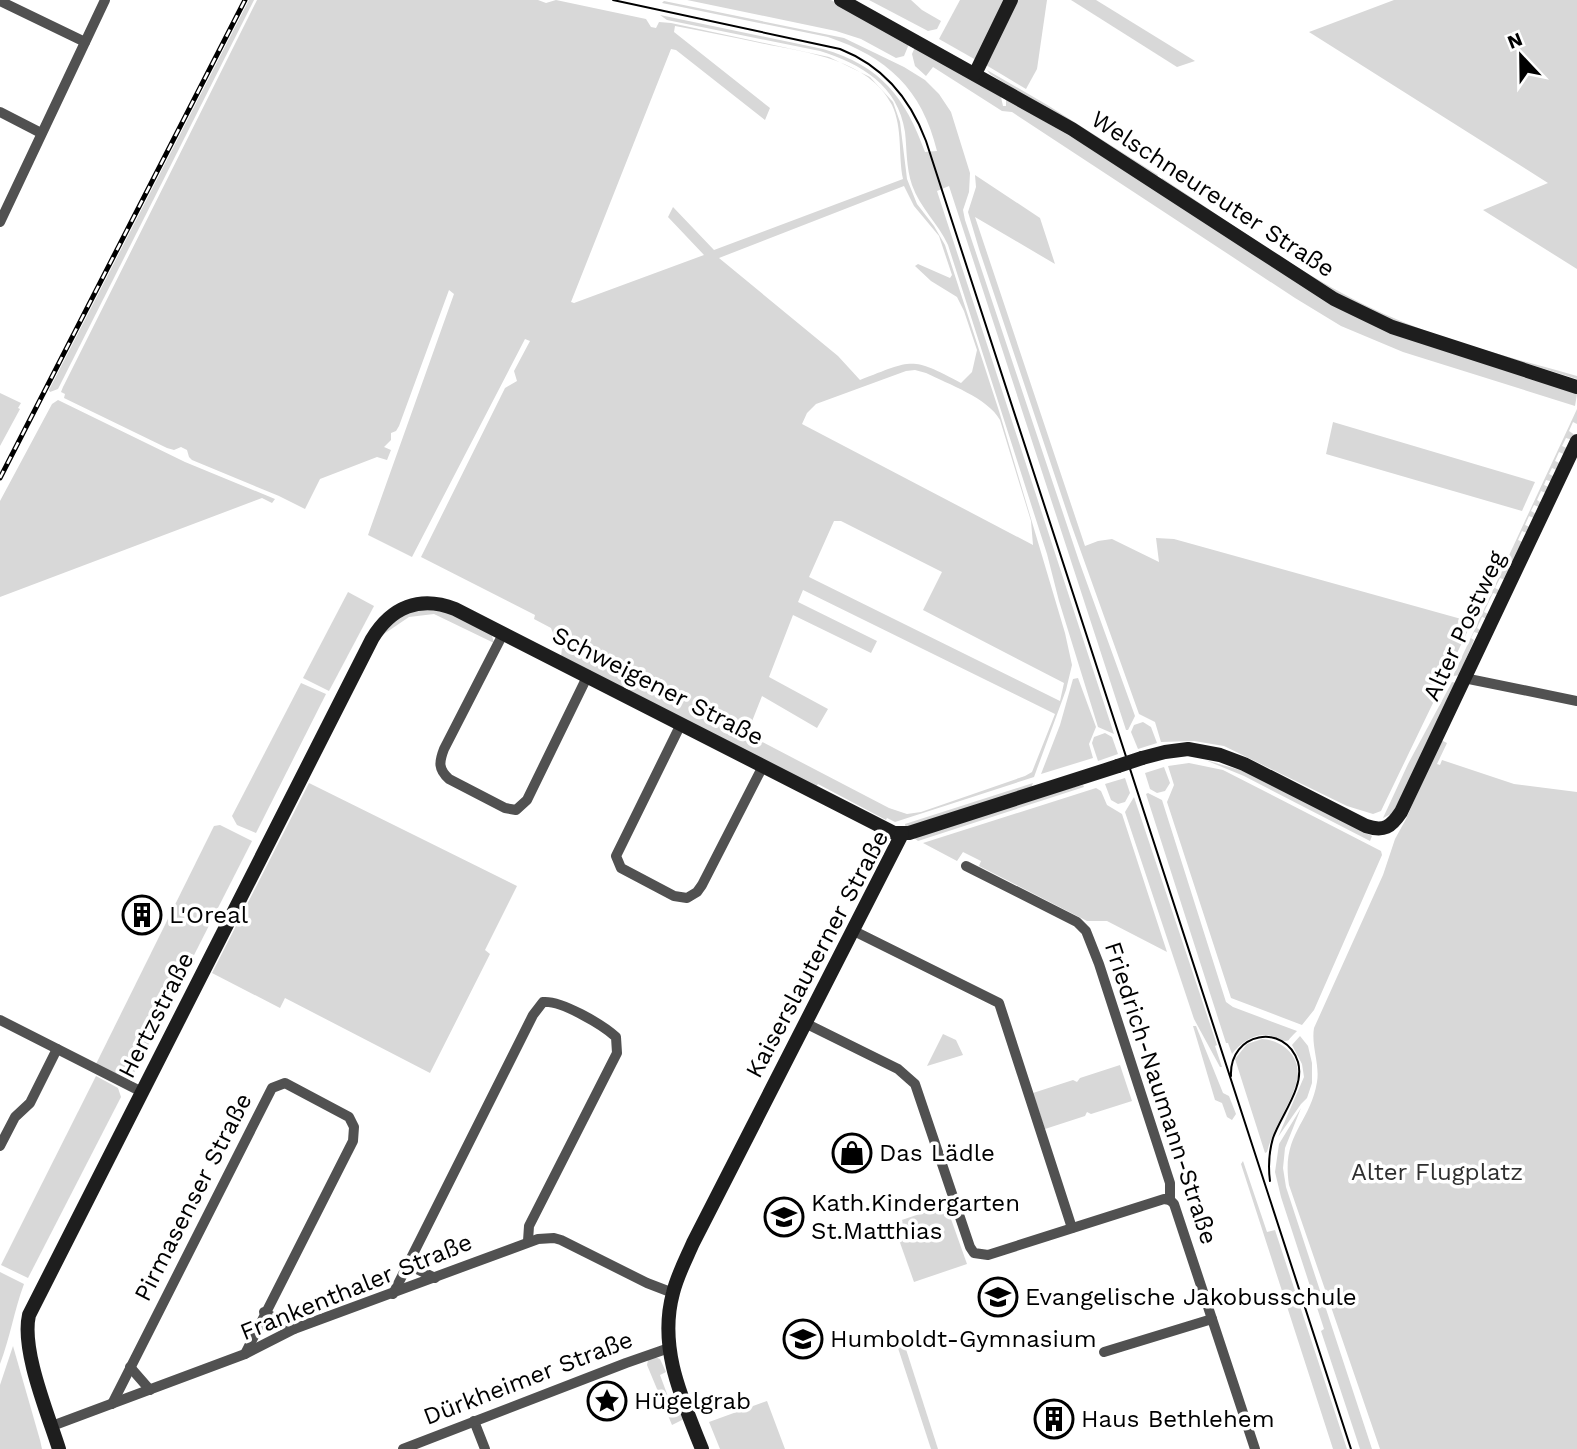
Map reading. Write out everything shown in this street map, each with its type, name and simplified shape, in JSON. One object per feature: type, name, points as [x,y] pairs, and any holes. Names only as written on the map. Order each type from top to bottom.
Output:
[{"type":"main road","name":"Welschneureuter Straße","points":[[841,0],[1072,129],[1334,299],[1392,327],[1577,387]]},
{"type":"main road","points":[[975,74],[1011,0]]},
{"type":"main road","name":"Alter Postweg","points":[[1389,827],[1401,812],[1577,441]]},
{"type":"main road","name":"Schweigener Straße","points":[[390,615],[412,604],[436,603],[455,609],[888,830],[902,834]]},
{"type":"main road","name":"Hertzstraße","points":[[59,1449],[29,1348],[29,1315],[366,650],[381,624],[390,615]]},
{"type":"main road","name":"Kaiserslauterner Straße","points":[[702,1449],[674,1377],[669,1348],[673,1293],[693,1243],[902,834],[1142,758],[1188,749],[1220,755],[1244,764],[1366,826],[1379,829],[1389,827]]},
{"type":"street","points":[[0,222],[105,0]]},
{"type":"street","points":[[0,1],[85,42]]},
{"type":"street","points":[[0,112],[41,133]]},
{"type":"street","points":[[503,634],[439,762],[443,774],[449,779],[505,808],[516,810],[527,800],[588,675]]},
{"type":"street","points":[[1465,678],[1577,701]]},
{"type":"street","points":[[681,724],[616,856],[621,868],[674,896],[687,898],[697,892],[763,766]]},
{"type":"street","name":"Friedrich-Naumann-Straße","points":[[966,866],[1077,922],[1086,931],[1170,1183],[1170,1200],[1175,1207],[1255,1449]]},
{"type":"street","points":[[852,930],[999,1003],[1072,1228]]},
{"type":"street","points":[[393,1294],[533,1014],[540,1005],[549,1002],[559,1004],[608,1030],[616,1037],[617,1054],[529,1226],[528,1241]]},
{"type":"street","points":[[0,1020],[142,1092]]},
{"type":"street","points":[[805,1023],[898,1069],[915,1084],[974,1253],[988,1255],[1164,1199],[1170,1200]]},
{"type":"street","points":[[0,1146],[15,1117],[30,1103],[57,1049]]},
{"type":"street","name":"Pirmasenser Straße","points":[[111,1404],[272,1088],[285,1083],[351,1119],[354,1127],[353,1141],[264,1312]]},
{"type":"street","name":"Frankenthaler Straße","points":[[52,1426],[245,1354],[294,1329],[528,1241],[547,1238],[561,1240],[673,1293]]},
{"type":"street","points":[[407,1264],[435,1278]]},
{"type":"street","points":[[245,1354],[264,1312],[294,1329]]},
{"type":"street","points":[[1104,1352],[1212,1319]]},
{"type":"street","name":"Dürkheimer Straße","points":[[404,1449],[669,1348]]},
{"type":"street","points":[[130,1367],[149,1390]]},
{"type":"street","points":[[474,1422],[485,1449]]},
{"type":"green space","points":[[249,0],[254,0],[58,389],[50,392],[49,390]]},
{"type":"green space","points":[[257,0],[538,0],[546,3],[556,0],[646,19],[651,27],[656,28],[659,22],[671,23],[829,57],[842,64],[815,54],[675,26],[674,32],[770,108],[765,120],[676,50],[671,49],[571,302],[574,303],[704,255],[668,217],[673,207],[714,250],[903,179],[898,123],[892,105],[882,90],[893,102],[900,122],[907,179],[917,204],[934,226],[945,245],[999,411],[1065,633],[1072,665],[1066,690],[1034,777],[895,822],[887,818],[886,820],[561,657],[562,648],[551,628],[534,619],[535,615],[421,557],[505,388],[517,381],[514,371],[530,341],[525,339],[412,557],[368,535],[454,294],[449,290],[399,426],[391,433],[391,440],[384,447],[391,450],[387,460],[377,457],[320,479],[305,509],[192,460],[187,450],[181,447],[174,450],[167,448],[64,398],[65,394],[61,392]],"holes":[[[904,186],[914,206],[939,236],[952,275],[950,278],[918,264],[915,266],[931,281],[957,297],[977,350],[972,372],[961,383],[931,368],[911,364],[891,368],[860,380],[838,356],[719,258]],[[906,371],[926,373],[967,392],[986,405],[1000,420],[1031,521],[1033,545],[802,424],[807,413],[816,404]],[[834,521],[841,521],[942,572],[923,610],[1064,683],[1060,701],[809,577]],[[803,590],[1055,714],[1032,772],[921,812],[907,814],[889,808],[747,734],[762,696],[817,728],[828,709],[769,677],[793,615],[871,653],[877,641],[798,602]]]},
{"type":"green space","points":[[687,0],[831,0],[909,44],[904,56],[896,58],[861,39],[836,31]]},
{"type":"green space","points":[[869,0],[911,0],[941,21],[937,29],[928,31]]},
{"type":"green space","points":[[960,0],[1005,0],[976,60],[939,39]]},
{"type":"green space","points":[[1017,0],[1047,0],[1037,69],[1026,89],[986,65]]},
{"type":"green space","points":[[1071,0],[1096,0],[1195,61],[1177,67]]},
{"type":"green space","points":[[1394,0],[1577,0],[1577,269],[1483,210],[1548,183],[1309,32]]},
{"type":"green space","points":[[664,1],[844,38],[925,80],[951,112],[970,173],[969,192],[963,210],[965,220],[1079,561],[1135,716],[1128,730],[949,186],[937,191],[1114,734],[1098,727],[1047,554],[948,245],[912,185],[905,132],[895,101],[886,89],[863,70],[835,56],[667,20],[660,15],[823,49],[843,56],[861,65],[888,86],[909,115],[925,152],[937,151],[922,110],[899,78],[868,55],[849,45],[828,37],[662,3]]},
{"type":"green space","points":[[915,47],[1001,97],[1003,106],[1006,106],[1006,99],[1075,139],[1328,301],[1577,394],[1575,406],[1403,352],[1341,326],[1012,112],[1002,111],[933,67],[926,76],[915,66],[912,54]]},
{"type":"green space","points":[[987,70],[1049,106],[1158,175],[1156,178]]},
{"type":"green space","points":[[975,175],[1040,218],[1055,264],[975,217],[1085,546],[1112,539],[1159,562],[1156,538],[1174,539],[1472,622],[1381,811],[1373,814],[1347,806],[1224,746],[1194,741],[1161,742],[1155,722],[1139,714],[1071,524],[979,249],[968,212],[976,187]]},
{"type":"green space","points":[[1162,178],[1287,261],[1365,305],[1442,337],[1577,376],[1577,379],[1396,323],[1328,290],[1160,181]]},
{"type":"green space","points":[[0,393],[21,403],[0,446]]},
{"type":"green space","points":[[58,400],[185,462],[275,499],[272,503],[262,498],[0,597],[0,501],[52,404]]},
{"type":"green space","points":[[1577,409],[1577,424],[1573,422],[1569,431],[1575,435],[1573,440],[1566,438],[1562,446],[1569,449],[1566,455],[1559,452],[1555,461],[1562,464],[1559,471],[1552,468],[1549,474],[1555,477],[1553,482],[1546,480],[1544,485],[1551,488],[1548,494],[1541,491],[1537,500],[1543,504],[1541,508],[1534,505],[1531,511],[1538,515],[1536,519],[1529,516],[1525,525],[1532,528],[1529,534],[1522,531],[1518,540],[1525,543],[1506,580],[1500,578],[1495,588],[1501,591],[1500,595],[1493,593],[1484,612],[1490,615],[1488,619],[1482,617],[1477,628],[1482,631],[1481,634],[1474,632],[1471,638],[1474,640],[1462,675],[1453,676]]},
{"type":"green space","points":[[1333,422],[1535,482],[1522,511],[1326,454]]},
{"type":"green space","points":[[348,592],[374,606],[329,691],[303,678]]},
{"type":"green space","points":[[433,606],[491,632],[494,643],[434,614],[409,617],[381,636],[396,617]]},
{"type":"green space","points":[[1078,678],[1096,727],[1089,744],[1093,758],[1041,774],[1060,725],[1073,679]]},
{"type":"green space","points":[[1452,682],[1457,683],[1393,813],[1383,818],[1408,764]]},
{"type":"green space","points":[[301,683],[326,694],[256,833],[237,825],[232,816]]},
{"type":"green space","points":[[1143,722],[1151,727],[1157,743],[1138,749],[1131,732],[1134,725]]},
{"type":"green space","points":[[1105,733],[1112,737],[1118,754],[1098,761],[1092,743],[1094,737]]},
{"type":"green space","name":"Alter Flugplatz","points":[[1441,740],[1447,743],[1437,764],[1440,765],[1442,760],[1514,784],[1577,792],[1577,1449],[1380,1449],[1289,1185],[1289,1153],[1292,1141],[1309,1109],[1317,1082],[1314,1028],[1383,875],[1395,839]]},
{"type":"green space","points":[[1205,760],[1247,772],[1372,836],[1370,841],[1244,776]]},
{"type":"green space","points":[[1189,763],[1223,770],[1381,851],[1382,855],[1314,1010],[1302,1025],[1231,998],[1167,802],[1174,785],[1168,766]]},
{"type":"green space","points":[[1164,767],[1170,783],[1165,791],[1157,793],[1150,789],[1145,773]]},
{"type":"green space","points":[[1125,778],[1130,793],[1125,802],[1118,804],[1111,800],[1105,784]]},
{"type":"green space","points":[[309,783],[517,886],[485,950],[490,954],[430,1073],[285,998],[280,1008],[212,973]]},
{"type":"green space","points":[[1033,783],[1031,788],[906,829],[905,824]]},
{"type":"green space","points":[[1083,785],[1084,787],[918,841],[913,837],[1057,791]]},
{"type":"green space","points":[[1096,788],[1101,791],[1107,805],[1122,814],[1167,952],[1107,921],[1087,921],[979,866],[981,861],[963,852],[957,861],[923,843]]},
{"type":"green space","points":[[1146,794],[1162,800],[1226,1002],[1297,1031],[1289,1040],[1283,1041],[1266,1035],[1255,1037],[1240,1045],[1232,1054],[1226,1043]]},
{"type":"green space","points":[[1134,797],[1222,1067],[1194,1019],[1125,812]]},
{"type":"green space","points":[[220,825],[252,841],[130,1081],[96,1064],[214,826]]},
{"type":"green space","points":[[1193,1026],[1196,1026],[1223,1093],[1229,1096],[1236,1114],[1232,1120],[1227,1117],[1222,1103],[1215,1100]]},
{"type":"green space","points":[[943,1034],[956,1040],[963,1055],[927,1066]]},
{"type":"green space","points":[[1300,1036],[1308,1046],[1312,1063],[1312,1083],[1307,1098],[1278,1137],[1304,1077],[1302,1064],[1292,1045]]},
{"type":"green space","points":[[1262,1039],[1277,1042],[1289,1051],[1298,1071],[1291,1097],[1265,1153],[1235,1059],[1247,1044]]},
{"type":"green space","points":[[1120,1065],[1132,1101],[1091,1114],[1087,1112],[1085,1116],[1045,1129],[1033,1093],[1073,1080],[1077,1082],[1080,1078]]},
{"type":"green space","points":[[96,1076],[118,1088],[121,1097],[28,1278],[1,1265]]},
{"type":"green space","points":[[1301,1108],[1285,1148],[1283,1168],[1286,1187],[1372,1449],[1360,1449],[1321,1331],[1324,1329],[1275,1172],[1279,1144]]},
{"type":"green space","points":[[1243,1161],[1267,1232],[1275,1230],[1347,1449],[1333,1449],[1241,1164]]},
{"type":"green space","points":[[946,1205],[967,1264],[914,1282],[893,1223]]},
{"type":"green space","points":[[0,1272],[24,1284],[0,1364]]},
{"type":"green space","points":[[904,1343],[938,1449],[931,1449],[897,1345]]},
{"type":"green space","points":[[13,1346],[42,1449],[0,1449],[0,1385]]},
{"type":"green space","points":[[655,1357],[660,1359],[666,1372],[660,1375],[673,1410],[680,1408],[684,1419],[672,1425],[647,1365],[648,1360]]},
{"type":"green space","points":[[767,1401],[785,1449],[720,1449],[709,1422]]},
{"type":"tram line","points":[[613,0],[840,49],[882,74],[912,111],[926,141],[1351,1449]]},
{"type":"tram line","points":[[1231,1076],[1233,1061],[1239,1050],[1248,1042],[1259,1038],[1271,1037],[1282,1041],[1291,1049],[1298,1062],[1295,1091],[1272,1143],[1270,1181]]},
{"type":"railway","points":[[0,478],[245,0]]},
{"type":"place","name":"L'Oreal","points":[[142,915]]},
{"type":"place","name":"Das Lädle","points":[[852,1153]]},
{"type":"place","name":"Kath.Kindergarten St.Matthias","points":[[784,1217]]},
{"type":"place","name":"Evangelische Jakobusschule","points":[[998,1297]]},
{"type":"place","name":"Humboldt-Gymnasium","points":[[803,1339]]},
{"type":"place","name":"Hügelgrab","points":[[607,1401]]},
{"type":"place","name":"Haus Bethlehem","points":[[1054,1419]]}]
